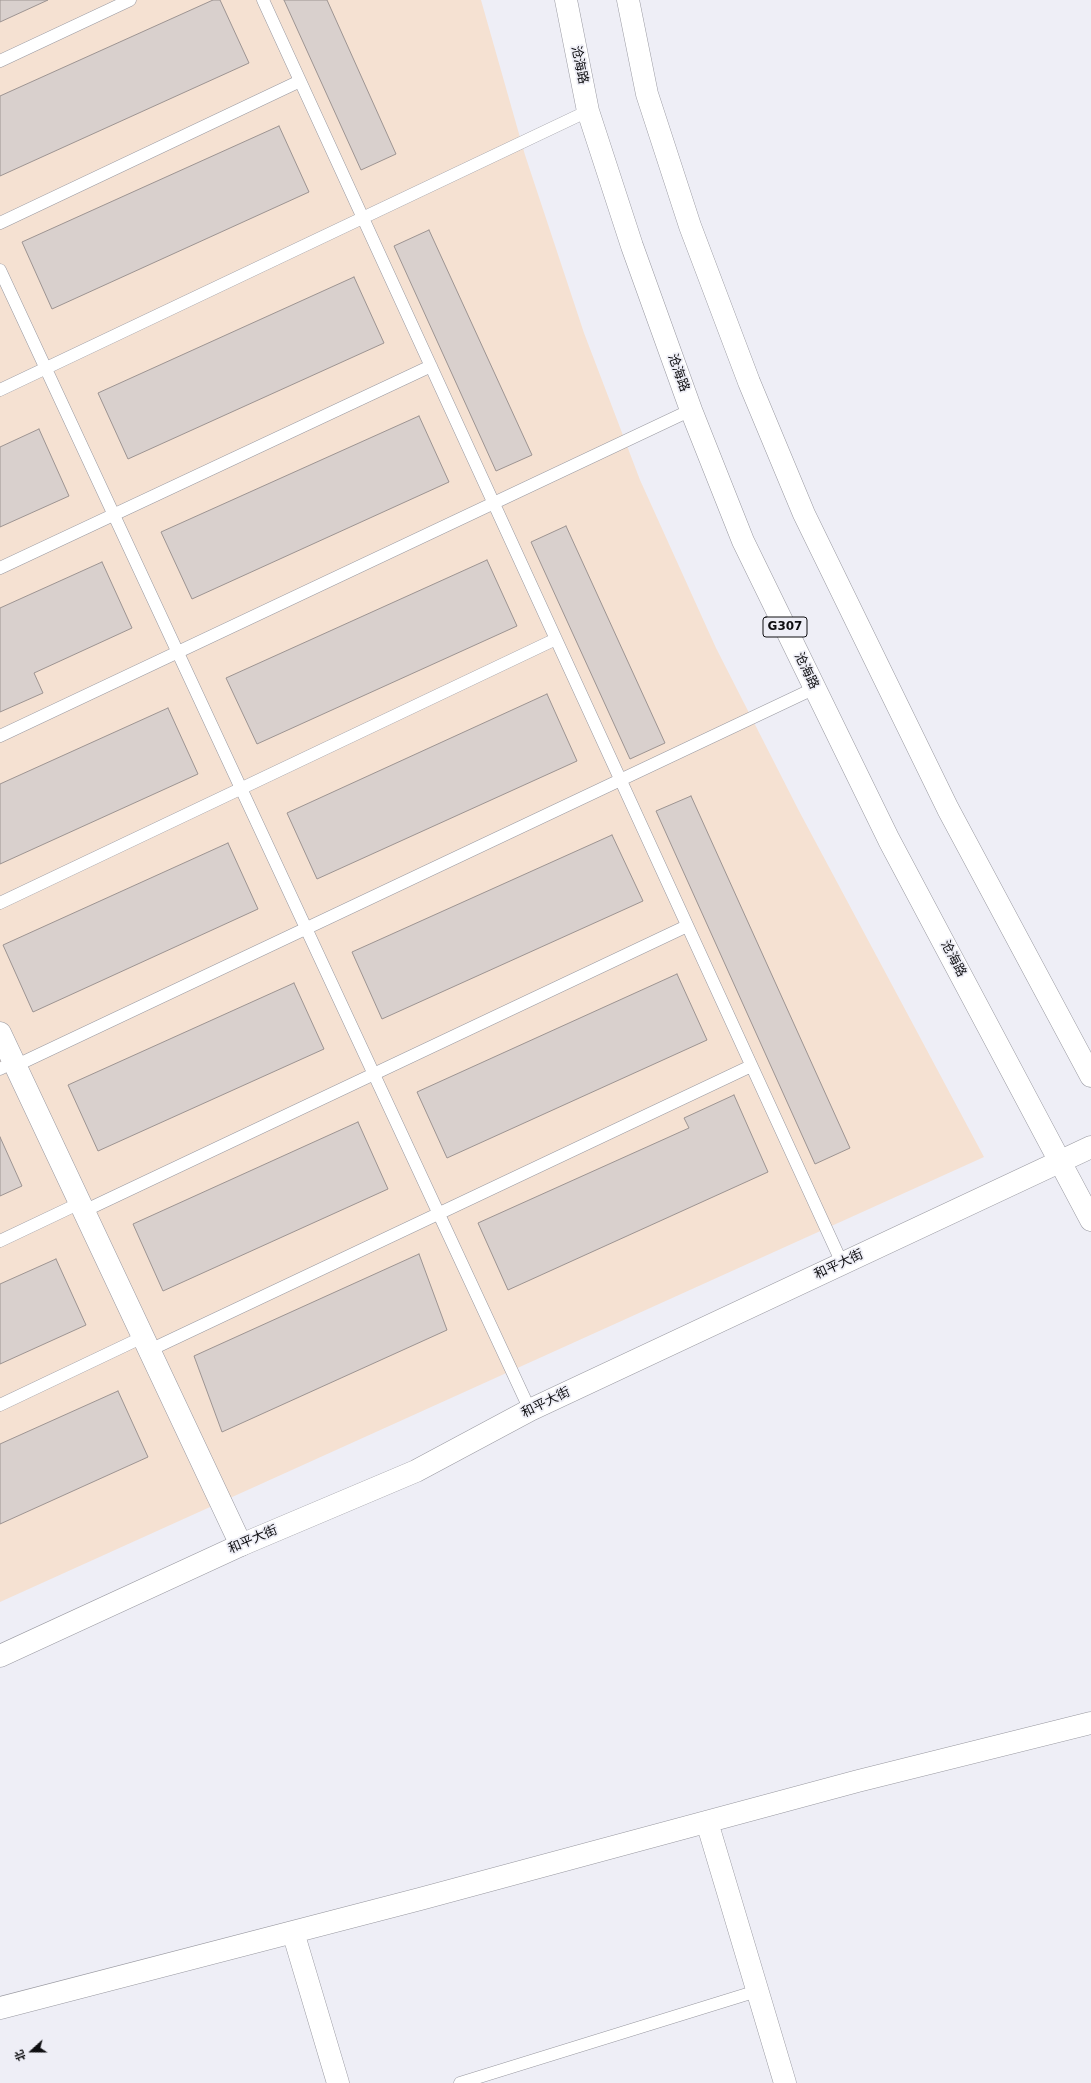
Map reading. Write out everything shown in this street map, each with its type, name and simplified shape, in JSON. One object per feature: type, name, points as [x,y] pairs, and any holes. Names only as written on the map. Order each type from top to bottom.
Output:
[{"type":"street","name":"沧海路","points":[[566,0],[588,111],[632,246],[691,410],[743,541],[889,840],[1061,1161],[1091,1220]]},
{"type":"street","points":[[628,0],[647,94],[690,226],[748,382],[804,514],[948,809],[1091,1076]]},
{"type":"street","points":[[0,1033],[10,1066],[82,1207],[241,1545]]},
{"type":"street","name":"和平大街","points":[[0,1656],[241,1545],[416,1471],[530,1410],[1091,1147]]},
{"type":"street","points":[[0,2008],[293,1932],[858,1781],[1091,1723]]},
{"type":"street","points":[[707,1822],[785,2083]]},
{"type":"street","points":[[293,1932],[338,2083]]},
{"type":"lane","points":[[0,61],[130,0]]},
{"type":"lane","points":[[263,0],[842,1263]]},
{"type":"lane","points":[[0,222],[300,81]]},
{"type":"lane","points":[[0,390],[588,111]]},
{"type":"lane","points":[[0,270],[530,1410]]},
{"type":"lane","points":[[0,568],[431,366]]},
{"type":"lane","points":[[0,736],[493,502],[691,410]]},
{"type":"lane","points":[[0,903],[556,640]]},
{"type":"lane","points":[[10,1066],[814,688]]},
{"type":"lane","points":[[0,1241],[82,1207],[374,1074],[687,926]]},
{"type":"lane","points":[[0,1405],[147,1344],[439,1213],[751,1066]]},
{"type":"lane","points":[[460,2083],[757,1991]]},
{"type":"shaded area","points":[[0,0],[481,0],[525,155],[584,333],[640,480],[716,648],[799,811],[984,1157],[0,1602]]},
{"type":"building","points":[[0,0],[48,0],[0,22]]},
{"type":"building","points":[[213,0],[220,0],[249,63],[0,176],[0,96]]},
{"type":"building","points":[[284,0],[327,0],[396,154],[361,170]]},
{"type":"building","points":[[279,126],[309,192],[52,309],[22,242]]},
{"type":"building","points":[[429,230],[532,455],[496,471],[394,246]]},
{"type":"building","points":[[354,277],[384,343],[128,459],[98,393]]},
{"type":"building","points":[[419,416],[449,482],[192,599],[161,532]]},
{"type":"building","points":[[39,429],[69,496],[0,527],[0,447]]},
{"type":"building","points":[[566,526],[665,743],[630,759],[531,542]]},
{"type":"building","points":[[487,560],[517,626],[257,744],[226,678]]},
{"type":"building","points":[[102,562],[132,628],[34,673],[43,693],[0,712],[0,608]]},
{"type":"building","points":[[547,694],[577,761],[317,879],[287,813]]},
{"type":"building","points":[[168,708],[198,774],[0,864],[0,784]]},
{"type":"building","points":[[691,796],[850,1148],[815,1164],[656,811]]},
{"type":"building","points":[[612,835],[643,901],[382,1019],[352,952]]},
{"type":"building","points":[[228,843],[258,909],[33,1012],[3,945]]},
{"type":"building","points":[[677,974],[707,1040],[447,1158],[417,1092]]},
{"type":"building","points":[[294,983],[324,1049],[98,1151],[68,1085]]},
{"type":"building","points":[[734,1095],[768,1172],[508,1290],[478,1223],[689,1128],[684,1118]]},
{"type":"building","points":[[358,1122],[388,1189],[163,1291],[133,1224]]},
{"type":"building","points":[[0,1137],[22,1186],[0,1196]]},
{"type":"building","points":[[419,1254],[447,1330],[222,1432],[194,1356]]},
{"type":"building","points":[[56,1259],[86,1325],[0,1364],[0,1284]]},
{"type":"building","points":[[118,1391],[148,1457],[0,1524],[0,1444]]}]
